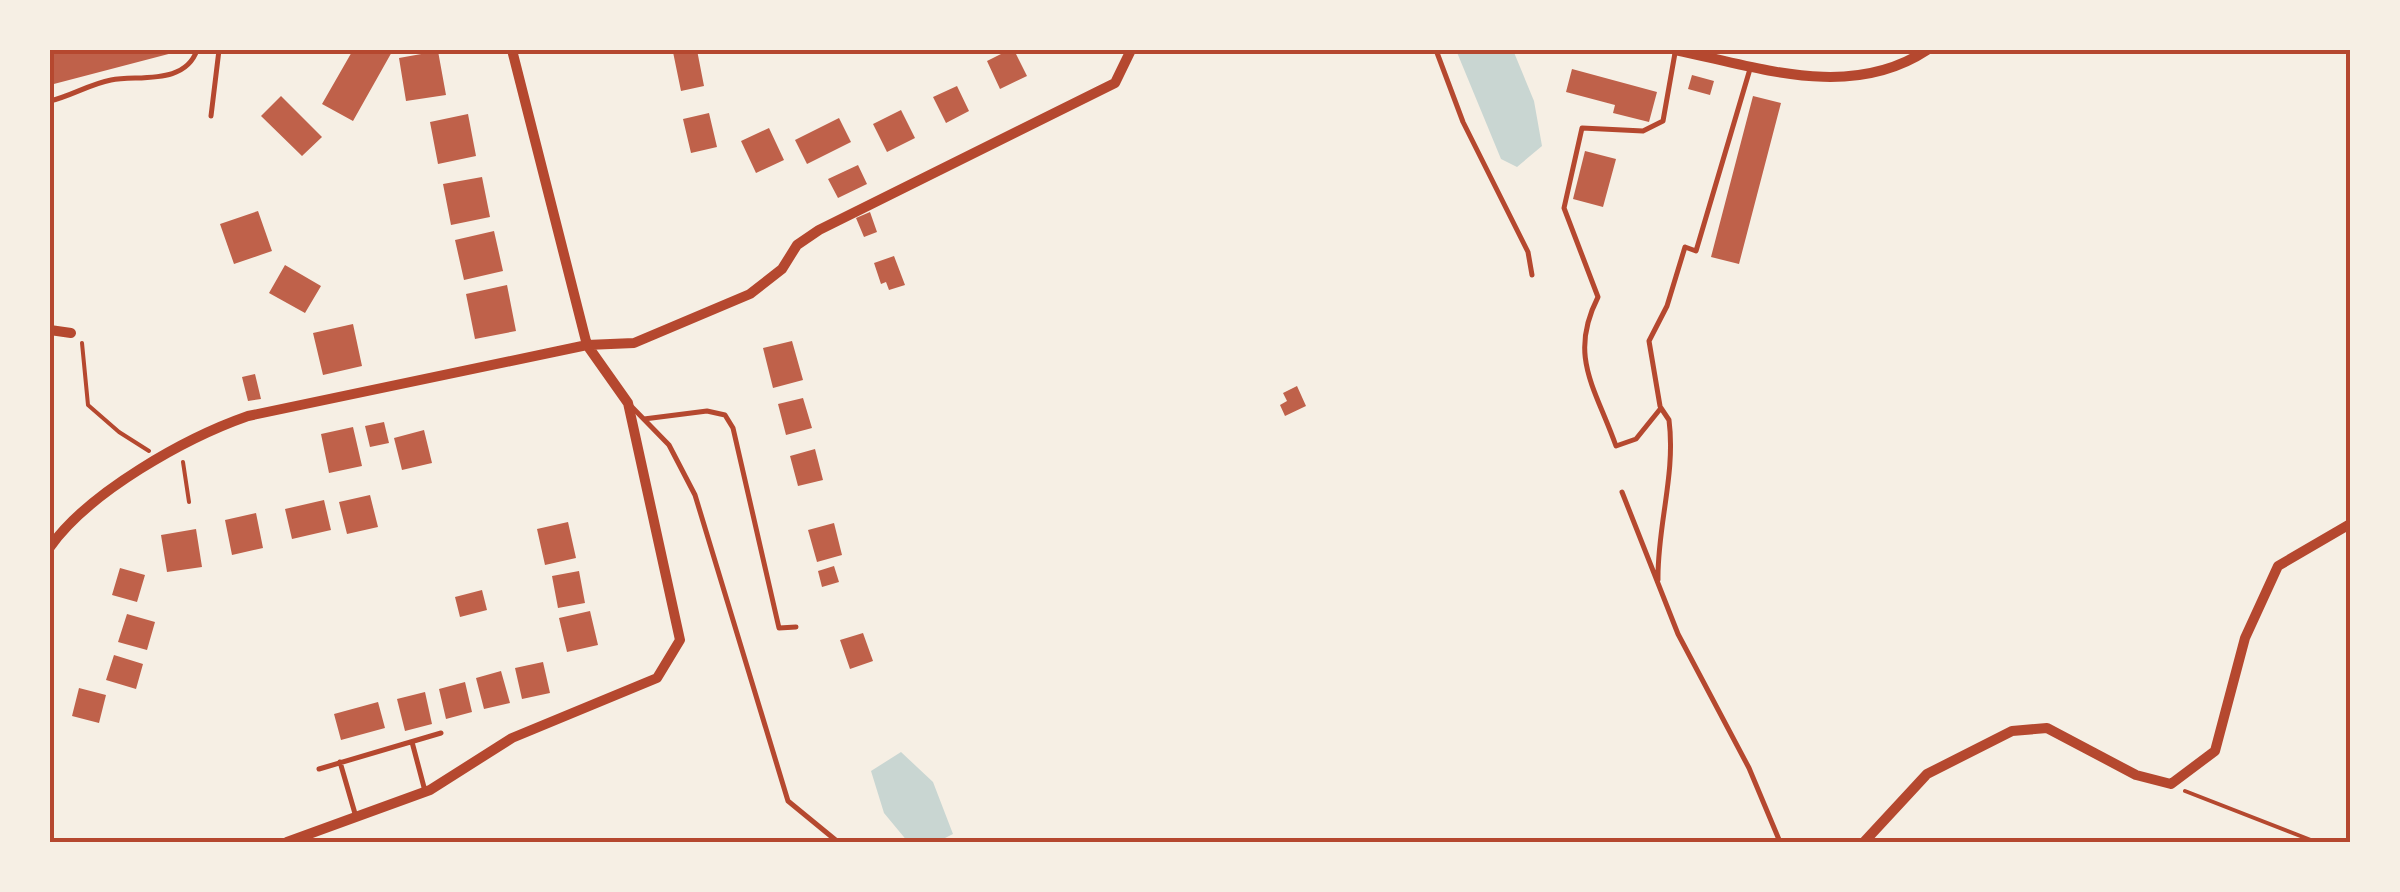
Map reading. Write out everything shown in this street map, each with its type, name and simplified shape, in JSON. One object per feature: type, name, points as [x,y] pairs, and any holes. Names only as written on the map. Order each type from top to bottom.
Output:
[{"type":"street","points":[[287,842],[425,792],[512,738],[657,678],[680,640],[628,403],[587,345],[512,50]]},
{"type":"street","points":[[50,547],[75,520],[159,459],[248,416],[587,345],[634,343],[750,294],[782,269],[797,245],[819,230],[1115,83],[1131,50]]},
{"type":"street","points":[[1675,50],[1809,77],[1859,78],[1905,65],[1927,50]]},
{"type":"street","points":[[50,330],[71,334]]},
{"type":"street","points":[[1864,842],[1927,774],[2012,731],[2047,728],[2136,775],[2171,784],[2215,750],[2246,638],[2278,566],[2350,524]]},
{"type":"lane","points":[[50,101],[110,80],[168,76],[194,60],[197,50]]},
{"type":"lane","points":[[211,116],[219,50]]},
{"type":"lane","points":[[1436,50],[1464,122],[1528,252],[1532,276]]},
{"type":"lane","points":[[1661,408],[1636,439],[1616,446],[1582,351],[1583,327],[1598,296],[1563,198],[1582,128],[1642,131],[1663,122],[1675,50]]},
{"type":"lane","points":[[1658,580],[1657,544],[1667,513],[1671,438],[1661,408],[1649,341],[1667,306],[1685,247],[1696,251],[1751,66]]},
{"type":"lane","points":[[628,403],[668,445],[695,495],[788,801],[838,842]]},
{"type":"lane","points":[[644,419],[707,410],[724,415],[732,428],[779,628],[796,627]]},
{"type":"lane","points":[[1622,492],[1678,634],[1749,768],[1780,842]]},
{"type":"lane","points":[[319,769],[441,733]]},
{"type":"lane","points":[[412,742],[425,792]]},
{"type":"lane","points":[[340,762],[356,817]]},
{"type":"path","points":[[71,334],[84,344],[88,405],[159,459]]},
{"type":"path","points":[[180,446],[189,502]]},
{"type":"path","points":[[2171,784],[2316,842]]},
{"type":"shaded area","points":[[1456,50],[1513,50],[1534,101],[1542,146],[1517,167],[1501,159]]},
{"type":"shaded area","points":[[901,752],[933,782],[953,834],[937,842],[908,842],[884,813],[871,771]]},
{"type":"building","points":[[50,50],[179,50],[180,51],[50,85]]},
{"type":"building","points":[[353,50],[393,50],[353,121],[322,104]]},
{"type":"building","points":[[697,50],[704,86],[681,91],[673,52]]},
{"type":"building","points":[[1014,50],[1027,76],[1000,89],[987,61]]},
{"type":"building","points":[[438,51],[446,95],[406,101],[399,58]]},
{"type":"building","points":[[1572,69],[1657,92],[1649,122],[1613,113],[1615,105],[1566,92]]},
{"type":"building","points":[[1692,75],[1714,81],[1710,95],[1688,89]]},
{"type":"building","points":[[957,86],[969,111],[946,123],[933,97]]},
{"type":"building","points":[[281,96],[322,137],[302,156],[261,116]]},
{"type":"building","points":[[1753,96],[1781,103],[1739,264],[1711,257]]},
{"type":"building","points":[[901,110],[915,138],[887,152],[873,124]]},
{"type":"building","points":[[709,113],[717,147],[691,153],[683,119]]},
{"type":"building","points":[[468,114],[476,156],[438,164],[430,122]]},
{"type":"building","points":[[839,118],[851,142],[807,164],[795,140]]},
{"type":"building","points":[[769,128],[784,160],[756,173],[741,141]]},
{"type":"building","points":[[1585,151],[1616,159],[1603,207],[1573,199]]},
{"type":"building","points":[[858,165],[867,184],[838,198],[828,179]]},
{"type":"building","points":[[482,177],[490,217],[451,225],[443,184]]},
{"type":"building","points":[[258,211],[272,251],[234,264],[220,224]]},
{"type":"building","points":[[870,212],[877,232],[864,237],[856,218]]},
{"type":"building","points":[[494,231],[503,271],[464,280],[455,240]]},
{"type":"building","points":[[894,256],[905,285],[889,290],[886,282],[881,284],[874,263]]},
{"type":"building","points":[[285,265],[321,286],[305,313],[269,293]]},
{"type":"building","points":[[507,285],[516,331],[475,339],[466,294]]},
{"type":"building","points":[[353,324],[362,366],[323,375],[313,333]]},
{"type":"building","points":[[792,341],[803,380],[773,388],[763,348]]},
{"type":"building","points":[[255,374],[261,399],[248,401],[242,377]]},
{"type":"building","points":[[1297,386],[1306,406],[1285,416],[1280,405],[1287,401],[1283,393]]},
{"type":"building","points":[[803,398],[812,428],[786,435],[778,404]]},
{"type":"building","points":[[384,422],[389,443],[370,447],[365,426]]},
{"type":"building","points":[[353,427],[362,466],[329,473],[321,434]]},
{"type":"building","points":[[424,430],[432,463],[402,470],[394,438]]},
{"type":"building","points":[[815,449],[823,480],[798,486],[790,456]]},
{"type":"building","points":[[370,495],[378,527],[347,534],[339,502]]},
{"type":"building","points":[[324,500],[331,530],[292,539],[285,509]]},
{"type":"building","points":[[256,513],[263,548],[232,555],[225,520]]},
{"type":"building","points":[[568,522],[576,558],[545,565],[537,529]]},
{"type":"building","points":[[834,523],[842,555],[817,562],[808,530]]},
{"type":"building","points":[[196,529],[202,567],[167,572],[161,535]]},
{"type":"building","points":[[834,566],[839,582],[822,587],[818,571]]},
{"type":"building","points":[[120,568],[145,575],[137,602],[112,595]]},
{"type":"building","points":[[579,571],[585,603],[558,608],[552,576]]},
{"type":"building","points":[[482,590],[487,610],[460,617],[455,597]]},
{"type":"building","points":[[590,611],[598,645],[567,652],[559,618]]},
{"type":"building","points":[[127,614],[155,622],[147,650],[118,642]]},
{"type":"building","points":[[863,633],[873,661],[850,669],[840,640]]},
{"type":"building","points":[[114,655],[143,664],[136,689],[106,680]]},
{"type":"building","points":[[543,662],[550,693],[522,699],[515,668]]},
{"type":"building","points":[[501,671],[510,703],[484,709],[476,678]]},
{"type":"building","points":[[465,682],[472,712],[446,719],[439,689]]},
{"type":"building","points":[[79,688],[106,695],[99,723],[72,716]]},
{"type":"building","points":[[425,692],[432,724],[405,731],[397,699]]},
{"type":"building","points":[[378,702],[385,728],[341,740],[334,714]]}]
